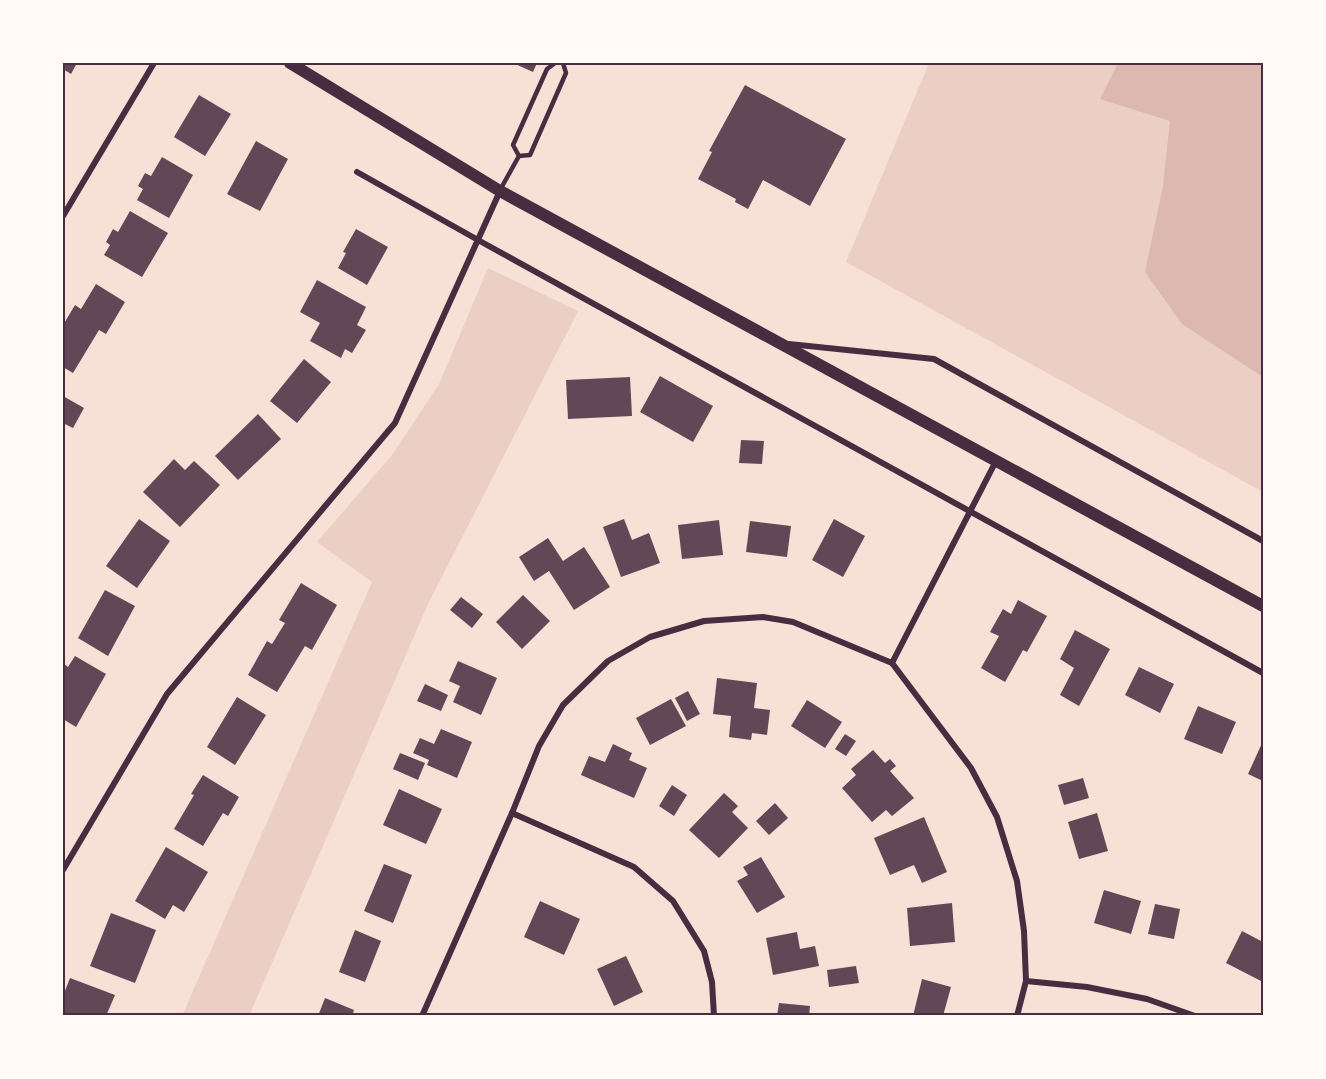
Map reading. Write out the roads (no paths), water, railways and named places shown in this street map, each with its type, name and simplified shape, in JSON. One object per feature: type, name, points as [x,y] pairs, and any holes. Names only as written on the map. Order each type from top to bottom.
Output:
[{"type":"main road","points":[[290,63],[500,190],[1263,606]]},
{"type":"street","points":[[63,216],[154,63]]},
{"type":"street","points":[[357,171],[1263,673]]},
{"type":"street","points":[[63,870],[167,694],[395,423],[500,190]]},
{"type":"street","points":[[781,344],[933,359],[1263,541]]},
{"type":"street","points":[[892,663],[996,460]]},
{"type":"street","points":[[422,1016],[512,813],[539,746],[563,705],[608,661],[650,637],[704,621],[763,617],[793,622],[892,663],[971,768],[997,817],[1017,881],[1024,931],[1026,981],[1017,1016]]},
{"type":"street","points":[[512,813],[634,867],[673,901],[704,951],[712,982],[714,1016]]},
{"type":"street","points":[[1026,981],[1087,987],[1147,999],[1195,1016]]},
{"type":"lane","points":[[519,156],[513,145],[547,69],[555,63]]},
{"type":"lane","points":[[519,156],[530,155],[566,74],[563,63]]},
{"type":"lane","points":[[500,190],[519,156]]}]
